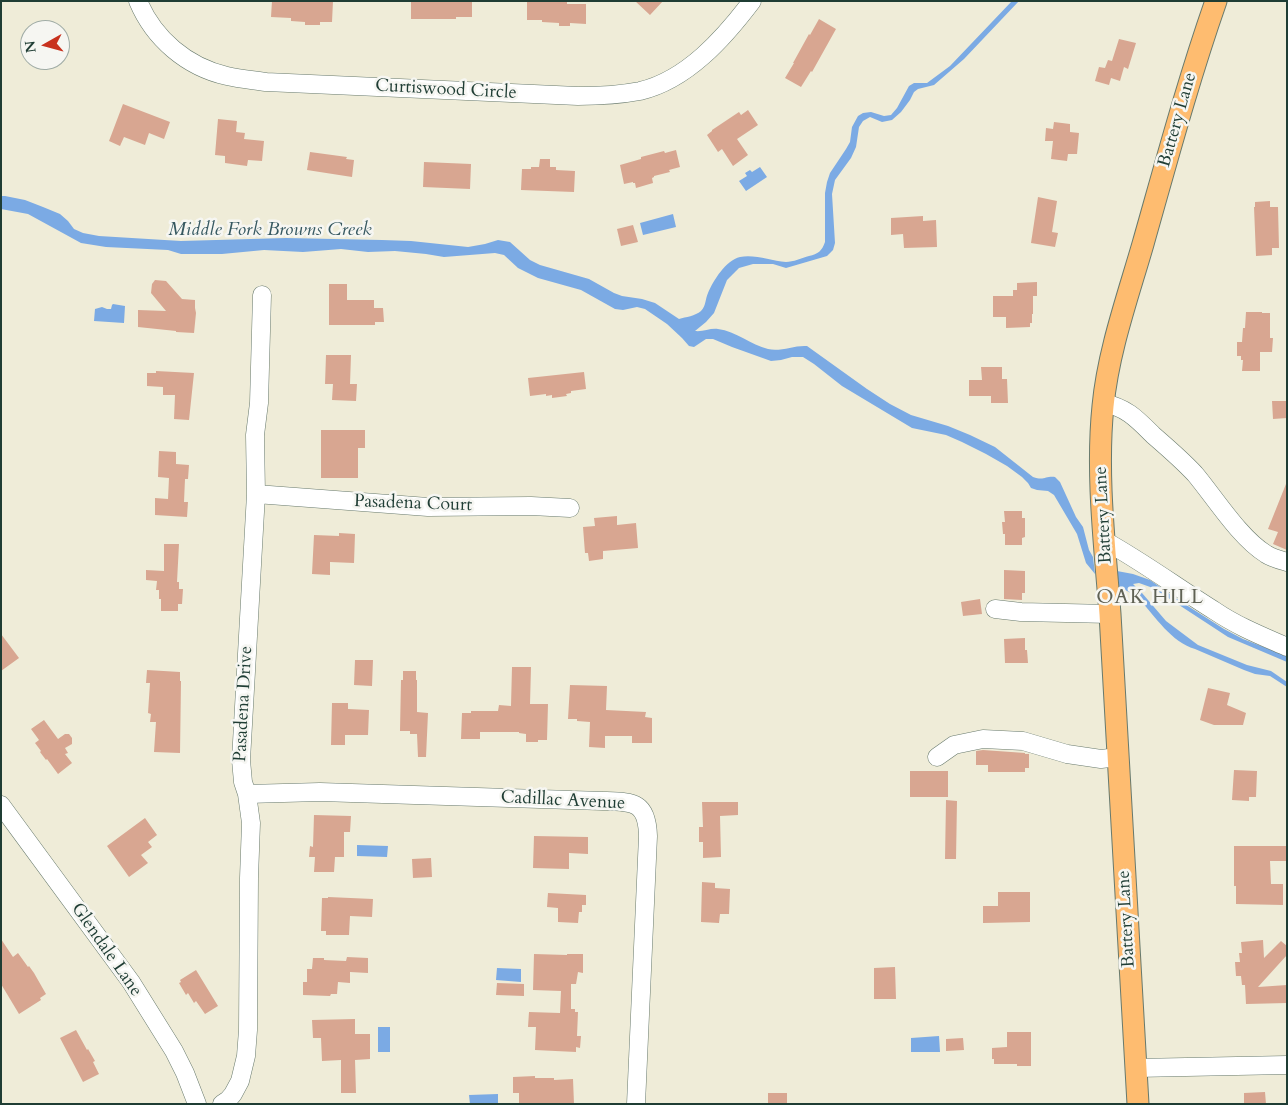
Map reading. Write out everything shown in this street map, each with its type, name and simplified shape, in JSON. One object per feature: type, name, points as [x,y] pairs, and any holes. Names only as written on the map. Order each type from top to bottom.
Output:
[{"type":"main road","name":"Battery Lane","points":[[1138,1104],[1100,464],[1100,437],[1109,368],[1127,299],[1196,59],[1216,1]]},
{"type":"street","name":"Curtiswood Circle","points":[[138,1],[143,14],[152,27],[170,47],[196,65],[226,76],[266,82],[604,96],[641,90],[670,79],[718,43],[752,1]]},
{"type":"street","name":"Pasadena Drive","points":[[222,1104],[228,1100],[240,1081],[246,1056],[248,1030],[251,823],[247,794],[242,782],[241,760],[256,494],[254,434],[259,403],[262,295]]},
{"type":"street","points":[[1103,403],[1118,407],[1132,415],[1194,473],[1236,526],[1251,541],[1265,554],[1287,562]]},
{"type":"street","name":"Pasadena Court","points":[[256,494],[428,507],[531,506],[570,508]]},
{"type":"street","points":[[1105,541],[1136,559],[1216,612],[1254,633],[1287,647]]},
{"type":"street","points":[[995,609],[1021,612],[1110,614]]},
{"type":"street","points":[[937,757],[954,745],[983,739],[1023,740],[1067,754],[1101,759],[1118,757]]},
{"type":"street","name":"Cadillac Avenue","points":[[247,794],[320,792],[594,800],[632,804],[640,808],[648,824],[648,836],[636,1104]]},
{"type":"street","name":"Glendale Lane","points":[[1,805],[131,982],[174,1051],[197,1104]]},
{"type":"street","points":[[1136,1068],[1287,1065]]},
{"type":"water","points":[[1012,1],[1019,1],[964,59],[934,85],[918,89],[914,92],[901,112],[892,120],[882,122],[870,117],[863,121],[859,127],[856,147],[851,158],[835,180],[832,194],[835,243],[833,250],[827,256],[786,268],[773,264],[753,264],[739,268],[727,280],[714,313],[695,331],[725,330],[773,350],[807,346],[890,404],[911,415],[948,426],[995,447],[1033,477],[1040,479],[1055,477],[1060,482],[1076,517],[1083,527],[1089,550],[1093,557],[1095,574],[1086,563],[1077,534],[1054,495],[1048,491],[1031,488],[1022,477],[986,454],[946,435],[912,428],[842,386],[803,357],[771,361],[713,339],[706,339],[694,347],[689,346],[667,324],[645,309],[637,307],[623,310],[615,309],[581,290],[538,278],[518,268],[504,255],[495,253],[444,257],[395,251],[368,252],[341,249],[303,252],[264,250],[222,254],[181,254],[168,250],[106,247],[81,243],[28,214],[1,209],[1,196],[25,200],[60,214],[74,229],[99,236],[181,241],[286,238],[382,240],[468,247],[498,240],[510,242],[530,260],[540,265],[589,279],[622,296],[655,303],[679,319],[701,311],[710,288],[717,277],[735,259],[751,256],[789,262],[819,252],[825,242],[825,193],[827,182],[830,173],[850,142],[852,127],[858,116],[871,112],[884,116],[891,115],[909,86],[914,83],[927,83],[950,66]]},
{"type":"water","points":[[760,167],[767,177],[746,191],[739,181],[747,176],[745,173],[750,170],[752,172]]},
{"type":"water","points":[[673,214],[676,227],[643,235],[640,223]]},
{"type":"water","points":[[113,304],[125,306],[124,323],[94,321],[95,309],[102,307],[111,309]]},
{"type":"water","points":[[1117,571],[1150,580],[1224,629],[1243,639],[1287,656],[1287,662],[1228,637],[1153,588],[1139,583],[1133,584],[1166,621],[1198,645],[1247,665],[1271,671],[1287,682],[1287,687],[1270,676],[1255,674],[1186,646],[1164,628],[1139,599],[1119,587]]},
{"type":"water","points":[[357,845],[388,846],[387,857],[357,856]]},
{"type":"water","points":[[497,968],[521,969],[521,982],[496,980]]},
{"type":"water","points":[[378,1027],[390,1027],[390,1052],[378,1052]]},
{"type":"water","points":[[939,1036],[940,1052],[911,1052],[911,1038]]},
{"type":"water","points":[[498,1094],[498,1104],[470,1104],[469,1095]]},
{"type":"building","points":[[272,1],[333,1],[332,22],[320,22],[320,25],[305,25],[305,22],[291,21],[291,18],[271,17]]},
{"type":"building","points":[[411,1],[472,1],[472,17],[411,19]]},
{"type":"building","points":[[527,1],[567,1],[567,4],[586,4],[586,24],[570,23],[570,26],[559,26],[559,23],[527,20]]},
{"type":"building","points":[[635,1],[663,1],[650,15]]},
{"type":"building","points":[[819,19],[836,29],[812,72],[801,87],[785,78]]},
{"type":"building","points":[[1119,39],[1136,43],[1128,69],[1124,67],[1120,81],[1111,78],[1109,85],[1095,81],[1099,67],[1105,68],[1108,60],[1112,61]]},
{"type":"building","points":[[123,104],[170,122],[164,139],[149,133],[145,145],[124,137],[120,146],[109,141]]},
{"type":"building","points":[[748,110],[758,125],[737,139],[748,155],[733,166],[722,149],[718,152],[707,135],[739,112],[741,115]]},
{"type":"building","points":[[218,119],[237,121],[236,132],[245,133],[244,139],[264,141],[262,161],[248,160],[247,166],[225,163],[225,156],[215,155]]},
{"type":"building","points":[[1054,122],[1070,124],[1070,132],[1079,133],[1077,154],[1068,154],[1067,161],[1051,159],[1053,141],[1045,141],[1046,128],[1053,129]]},
{"type":"building","points":[[676,150],[680,167],[654,176],[652,178],[653,183],[636,188],[633,182],[624,184],[620,165],[641,159],[641,157]]},
{"type":"building","points":[[310,152],[347,157],[346,159],[354,160],[352,177],[307,170]]},
{"type":"building","points":[[540,159],[550,159],[550,167],[556,167],[556,170],[575,171],[574,192],[521,190],[522,169],[539,167]]},
{"type":"building","points":[[424,162],[471,164],[470,189],[423,187]]},
{"type":"building","points":[[1038,197],[1057,201],[1052,232],[1058,233],[1055,247],[1031,243]]},
{"type":"building","points":[[1270,201],[1270,207],[1278,207],[1279,248],[1272,248],[1272,255],[1256,256],[1255,202]]},
{"type":"building","points":[[923,216],[923,221],[936,220],[937,247],[904,248],[903,234],[891,235],[891,218]]},
{"type":"building","points":[[633,225],[638,242],[621,246],[617,229]]},
{"type":"building","points":[[155,280],[166,281],[182,299],[195,300],[194,333],[138,327],[138,310],[166,311],[151,293],[152,284]]},
{"type":"building","points":[[1037,282],[1037,296],[1033,296],[1033,314],[1030,327],[1006,328],[1006,317],[993,317],[993,296],[1013,296],[1013,290],[1017,290],[1017,283]]},
{"type":"building","points":[[329,284],[347,284],[347,300],[374,300],[374,308],[383,308],[384,322],[375,322],[375,325],[329,325]]},
{"type":"building","points":[[1246,312],[1270,313],[1270,338],[1273,338],[1272,352],[1260,352],[1260,371],[1242,371],[1243,360],[1241,360],[1241,356],[1237,356],[1237,342],[1242,342]]},
{"type":"building","points":[[326,355],[351,355],[350,384],[357,384],[356,401],[332,400],[333,384],[325,384]]},
{"type":"building","points":[[981,367],[1002,367],[1002,379],[1007,379],[1008,403],[991,403],[991,396],[969,396],[969,380],[982,380]]},
{"type":"building","points":[[156,371],[194,373],[189,420],[174,419],[175,395],[163,395],[163,387],[147,386],[147,373],[156,373]]},
{"type":"building","points":[[584,372],[586,389],[571,391],[571,393],[566,394],[567,396],[552,398],[552,395],[546,396],[546,394],[530,396],[528,378]]},
{"type":"building","points":[[1272,401],[1287,401],[1287,418],[1273,419]]},
{"type":"building","points":[[321,430],[365,430],[365,448],[358,448],[358,478],[321,478]]},
{"type":"building","points":[[159,451],[176,452],[176,464],[189,465],[188,479],[185,479],[184,502],[188,502],[187,517],[155,515],[155,498],[168,499],[169,478],[158,477]]},
{"type":"building","points":[[1286,484],[1287,550],[1273,544],[1278,532],[1268,529]]},
{"type":"building","points":[[1004,511],[1022,511],[1022,518],[1025,518],[1025,537],[1022,538],[1022,545],[1005,545],[1002,522],[1005,522]]},
{"type":"building","points":[[617,516],[617,525],[636,523],[638,548],[603,551],[603,559],[589,561],[588,553],[585,553],[583,527],[595,526],[594,518]]},
{"type":"building","points":[[339,533],[355,534],[354,563],[330,562],[330,575],[312,574],[314,535],[339,536]]},
{"type":"building","points":[[164,544],[179,544],[177,582],[179,582],[179,589],[183,589],[182,604],[178,604],[178,611],[161,611],[159,590],[156,590],[157,581],[146,580],[146,570],[164,571]]},
{"type":"building","points":[[1004,570],[1025,571],[1025,593],[1022,593],[1022,600],[1004,599]]},
{"type":"building","points":[[980,599],[982,614],[963,616],[961,602]]},
{"type":"building","points":[[1,634],[19,658],[1,671]]},
{"type":"building","points":[[1025,638],[1028,663],[1005,663],[1004,639]]},
{"type":"building","points":[[355,660],[373,660],[372,686],[354,685]]},
{"type":"building","points":[[512,667],[531,667],[530,704],[548,704],[547,740],[526,742],[526,734],[519,732],[480,732],[480,739],[461,739],[462,713],[498,711],[499,705],[511,706]]},
{"type":"building","points":[[147,670],[180,672],[180,753],[154,752],[156,722],[150,722],[151,714],[148,713],[150,683],[146,683]]},
{"type":"building","points":[[403,671],[416,671],[417,712],[428,713],[426,757],[418,757],[417,734],[410,734],[410,731],[400,731],[401,680],[403,680]]},
{"type":"building","points":[[570,685],[607,686],[606,710],[646,712],[645,717],[652,718],[652,743],[632,743],[632,736],[605,736],[605,748],[589,747],[590,722],[568,719]]},
{"type":"building","points":[[1208,688],[1230,693],[1227,705],[1246,713],[1243,725],[1214,725],[1200,720]]},
{"type":"building","points":[[332,703],[348,703],[348,709],[369,710],[368,735],[345,735],[345,745],[331,745]]},
{"type":"building","points":[[44,720],[58,739],[65,734],[69,734],[72,738],[72,744],[65,748],[68,753],[65,754],[72,763],[58,774],[40,752],[35,743],[39,740],[31,729]]},
{"type":"building","points":[[976,751],[1029,754],[1029,768],[1025,768],[1025,772],[988,772],[988,765],[976,765]]},
{"type":"building","points":[[1234,770],[1257,771],[1256,797],[1249,797],[1249,801],[1232,800]]},
{"type":"building","points":[[910,771],[948,771],[948,797],[910,797]]},
{"type":"building","points":[[946,800],[957,801],[956,859],[945,859]]},
{"type":"building","points":[[702,802],[738,802],[738,815],[720,816],[721,857],[703,858],[703,842],[699,842],[699,827],[703,827]]},
{"type":"building","points":[[314,815],[351,816],[350,832],[344,832],[344,857],[335,857],[334,872],[314,872],[315,857],[309,857],[310,846],[313,847]]},
{"type":"building","points":[[145,818],[157,835],[148,842],[152,847],[141,855],[148,863],[129,877],[107,846]]},
{"type":"building","points":[[534,836],[588,837],[588,854],[569,853],[569,869],[533,868]]},
{"type":"building","points":[[1234,846],[1287,846],[1287,861],[1270,861],[1271,884],[1283,884],[1283,905],[1236,904]]},
{"type":"building","points":[[431,858],[432,877],[413,878],[412,859]]},
{"type":"building","points":[[702,882],[715,883],[715,888],[730,889],[729,914],[720,914],[719,923],[701,922]]},
{"type":"building","points":[[998,892],[1030,892],[1030,922],[983,923],[983,906],[998,906]]},
{"type":"building","points":[[548,893],[586,895],[586,905],[582,905],[582,912],[579,912],[578,923],[558,922],[558,908],[547,907]]},
{"type":"building","points":[[322,898],[373,899],[372,917],[350,916],[349,935],[326,935],[326,931],[321,931]]},
{"type":"building","points":[[1,939],[13,957],[18,953],[29,966],[46,994],[40,998],[41,1000],[19,1014],[1,984]]},
{"type":"building","points":[[1263,940],[1264,958],[1281,941],[1287,946],[1287,955],[1258,987],[1287,985],[1287,1003],[1246,1004],[1245,985],[1242,985],[1241,976],[1236,976],[1235,962],[1240,962],[1239,953],[1242,953],[1241,942]]},
{"type":"building","points":[[534,954],[583,954],[583,973],[578,972],[576,984],[571,984],[571,1009],[575,1009],[575,1012],[578,1012],[577,1036],[581,1036],[580,1048],[576,1047],[576,1052],[535,1050],[536,1027],[528,1027],[529,1012],[560,1013],[561,991],[533,990]]},
{"type":"building","points":[[347,957],[368,958],[368,973],[350,972],[350,983],[338,982],[337,994],[331,994],[330,996],[303,995],[303,982],[307,982],[307,969],[312,969],[313,958],[346,961]]},
{"type":"building","points":[[895,967],[896,999],[874,999],[874,968]]},
{"type":"building","points":[[196,970],[218,1006],[205,1014],[196,1001],[194,1003],[188,993],[186,995],[179,983],[181,982],[180,980]]},
{"type":"building","points":[[497,983],[524,984],[524,996],[496,995]]},
{"type":"building","points":[[355,1019],[355,1034],[370,1034],[370,1059],[355,1060],[356,1093],[341,1093],[341,1060],[322,1061],[321,1038],[313,1038],[312,1020]]},
{"type":"building","points":[[76,1030],[95,1061],[93,1062],[99,1074],[83,1082],[60,1038]]},
{"type":"building","points":[[1007,1032],[1031,1032],[1031,1066],[994,1064],[992,1048],[1007,1047]]},
{"type":"building","points":[[963,1038],[964,1050],[946,1051],[946,1039]]},
{"type":"building","points":[[535,1076],[535,1078],[554,1078],[554,1080],[573,1079],[574,1104],[519,1104],[519,1093],[513,1093],[513,1077]]},
{"type":"building","points":[[1265,1092],[1266,1104],[1244,1104],[1244,1093]]},
{"type":"building","points":[[768,1093],[787,1093],[787,1104],[768,1104]]},
{"type":"district","name":"OAK HILL","points":[[1150,598]]},
{"type":"water label","name":"Middle Fork Browns Creek","points":[[270,231]]}]
